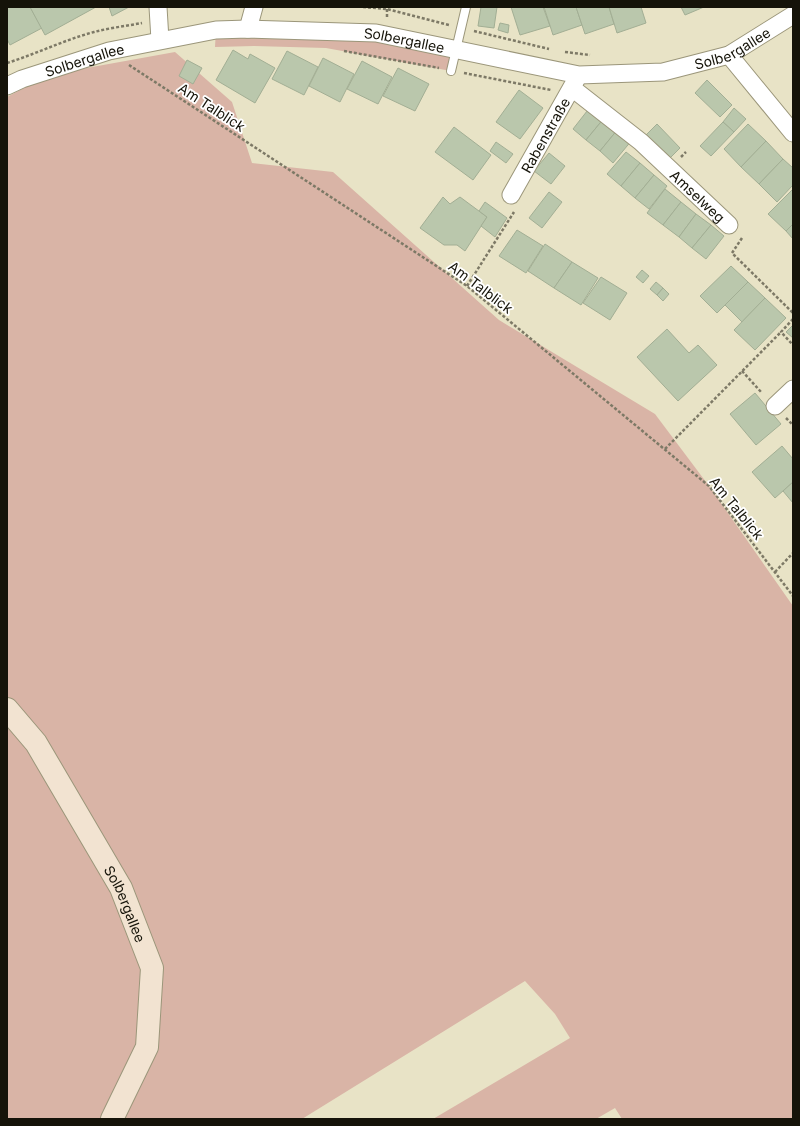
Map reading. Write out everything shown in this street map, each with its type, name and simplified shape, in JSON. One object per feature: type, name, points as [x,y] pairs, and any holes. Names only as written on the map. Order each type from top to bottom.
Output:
[{"type":"street","points":[[248,30],[254,7]]},
{"type":"street","points":[[158,14],[160,40]]},
{"type":"street","name":"Solbergallee","points":[[7,86],[22,79],[109,51],[216,30],[376,34],[456,50],[575,81],[663,72],[729,55],[793,15]]},
{"type":"street","points":[[729,55],[793,133]]},
{"type":"street","name":"Rabenstraße","points":[[511,195],[575,81]]},
{"type":"street","name":"Amselweg","points":[[575,81],[729,226]]},
{"type":"street","points":[[775,406],[793,389]]},
{"type":"street","name":"Solbergallee","points":[[7,709],[36,743],[121,888],[152,968],[148,1047],[112,1119]]},
{"type":"lane","points":[[451,70],[466,7]]},
{"type":"path","points":[[363,7],[387,9],[461,29],[550,49]]},
{"type":"path","points":[[7,63],[30,56],[65,41],[158,14]]},
{"type":"path","name":"Am Talblick","points":[[109,51],[467,286],[709,486],[793,596]]},
{"type":"path","points":[[564,52],[592,55]]},
{"type":"path","points":[[467,286],[520,202],[511,195]]},
{"type":"path","name":"Amselweg","points":[[729,226],[743,238],[732,253],[793,313]]},
{"type":"path","points":[[665,449],[793,319]]},
{"type":"path","points":[[781,332],[793,345]]},
{"type":"path","points":[[775,572],[793,553]]},
{"type":"shaded area","points":[[216,30],[376,33],[456,50],[451,71],[326,48],[254,46],[215,47]]},
{"type":"shaded area","points":[[175,52],[232,102],[252,163],[333,172],[499,320],[655,414],[709,486],[793,606],[793,1119],[622,1119],[615,1108],[596,1119],[433,1119],[570,1038],[555,1014],[525,981],[302,1119],[7,1119],[7,97],[48,75]]},
{"type":"building","points":[[30,7],[42,28],[10,45],[7,39],[7,8]]},
{"type":"building","points":[[30,7],[96,7],[45,35]]},
{"type":"building","points":[[109,7],[129,7],[112,16]]},
{"type":"building","points":[[481,7],[497,7],[494,28],[478,26]]},
{"type":"building","points":[[511,7],[543,7],[550,26],[520,35]]},
{"type":"building","points":[[544,7],[576,7],[582,25],[553,35]]},
{"type":"building","points":[[576,7],[609,7],[614,24],[585,34]]},
{"type":"building","points":[[609,7],[641,7],[646,23],[617,33]]},
{"type":"building","points":[[681,7],[704,7],[685,15]]},
{"type":"building","points":[[500,23],[509,25],[508,33],[498,30]]},
{"type":"building","points":[[233,50],[248,59],[250,54],[275,68],[255,103],[216,80]]},
{"type":"building","points":[[287,51],[318,67],[304,95],[272,79]]},
{"type":"building","points":[[323,58],[354,74],[340,102],[309,86]]},
{"type":"building","points":[[187,60],[202,68],[193,84],[179,76]]},
{"type":"building","points":[[362,61],[392,77],[378,104],[347,89]]},
{"type":"building","points":[[398,68],[429,84],[415,111],[383,96]]},
{"type":"building","points":[[707,80],[732,105],[720,117],[695,93]]},
{"type":"building","points":[[519,90],[543,108],[520,139],[496,122]]},
{"type":"building","points":[[591,106],[605,117],[586,140],[573,129]]},
{"type":"building","points":[[734,108],[746,119],[734,132],[723,122]]},
{"type":"building","points":[[605,117],[618,129],[600,151],[586,140]]},
{"type":"building","points":[[723,122],[734,132],[711,156],[700,146]]},
{"type":"building","points":[[657,124],[680,148],[668,160],[644,137]]},
{"type":"building","points":[[748,124],[766,141],[741,167],[724,149]]},
{"type":"building","points":[[454,127],[491,155],[473,180],[435,152]]},
{"type":"building","points":[[618,129],[632,140],[613,163],[600,151]]},
{"type":"building","points":[[766,141],[783,159],[759,184],[741,167]]},
{"type":"building","points":[[496,142],[513,154],[506,163],[490,151]]},
{"type":"building","points":[[626,152],[640,163],[621,186],[607,174]]},
{"type":"building","points":[[549,153],[565,166],[551,184],[534,171]]},
{"type":"building","points":[[783,159],[793,168],[793,185],[777,202],[759,184]]},
{"type":"building","points":[[640,163],[654,175],[635,198],[621,186]]},
{"type":"building","points":[[654,175],[667,186],[649,209],[635,198]]},
{"type":"building","points":[[665,189],[681,202],[663,225],[647,213]]},
{"type":"building","points":[[793,189],[793,224],[786,231],[768,214]]},
{"type":"building","points":[[549,192],[562,202],[542,228],[529,218]]},
{"type":"building","points":[[443,197],[450,204],[460,197],[487,217],[465,251],[457,245],[444,245],[420,228]]},
{"type":"building","points":[[485,202],[507,218],[495,237],[481,226],[487,217],[479,211]]},
{"type":"building","points":[[681,202],[696,214],[679,237],[663,225]]},
{"type":"building","points":[[696,214],[711,225],[692,248],[679,237]]},
{"type":"building","points":[[793,224],[793,239],[786,231]]},
{"type":"building","points":[[711,225],[724,236],[706,259],[692,248]]},
{"type":"building","points":[[517,230],[543,246],[526,273],[499,256]]},
{"type":"building","points":[[545,244],[572,262],[554,288],[528,271]]},
{"type":"building","points":[[572,262],[598,278],[581,305],[554,288]]},
{"type":"building","points":[[731,266],[748,282],[717,313],[700,296]]},
{"type":"building","points":[[642,270],[649,276],[643,283],[636,277]]},
{"type":"building","points":[[601,277],[627,293],[610,320],[583,303]]},
{"type":"building","points":[[656,282],[663,288],[657,295],[650,289]]},
{"type":"building","points":[[748,282],[765,298],[742,322],[725,305]]},
{"type":"building","points":[[663,288],[669,294],[663,301],[657,295]]},
{"type":"building","points":[[765,298],[786,318],[755,350],[734,330]]},
{"type":"building","points":[[793,325],[793,338],[786,332]]},
{"type":"building","points":[[667,329],[689,353],[698,345],[717,365],[678,401],[637,357]]},
{"type":"building","points":[[755,393],[781,424],[756,445],[730,414]]},
{"type":"building","points":[[782,446],[793,459],[793,482],[775,498],[752,472]]},
{"type":"building","points":[[793,482],[793,503],[783,491]]}]
